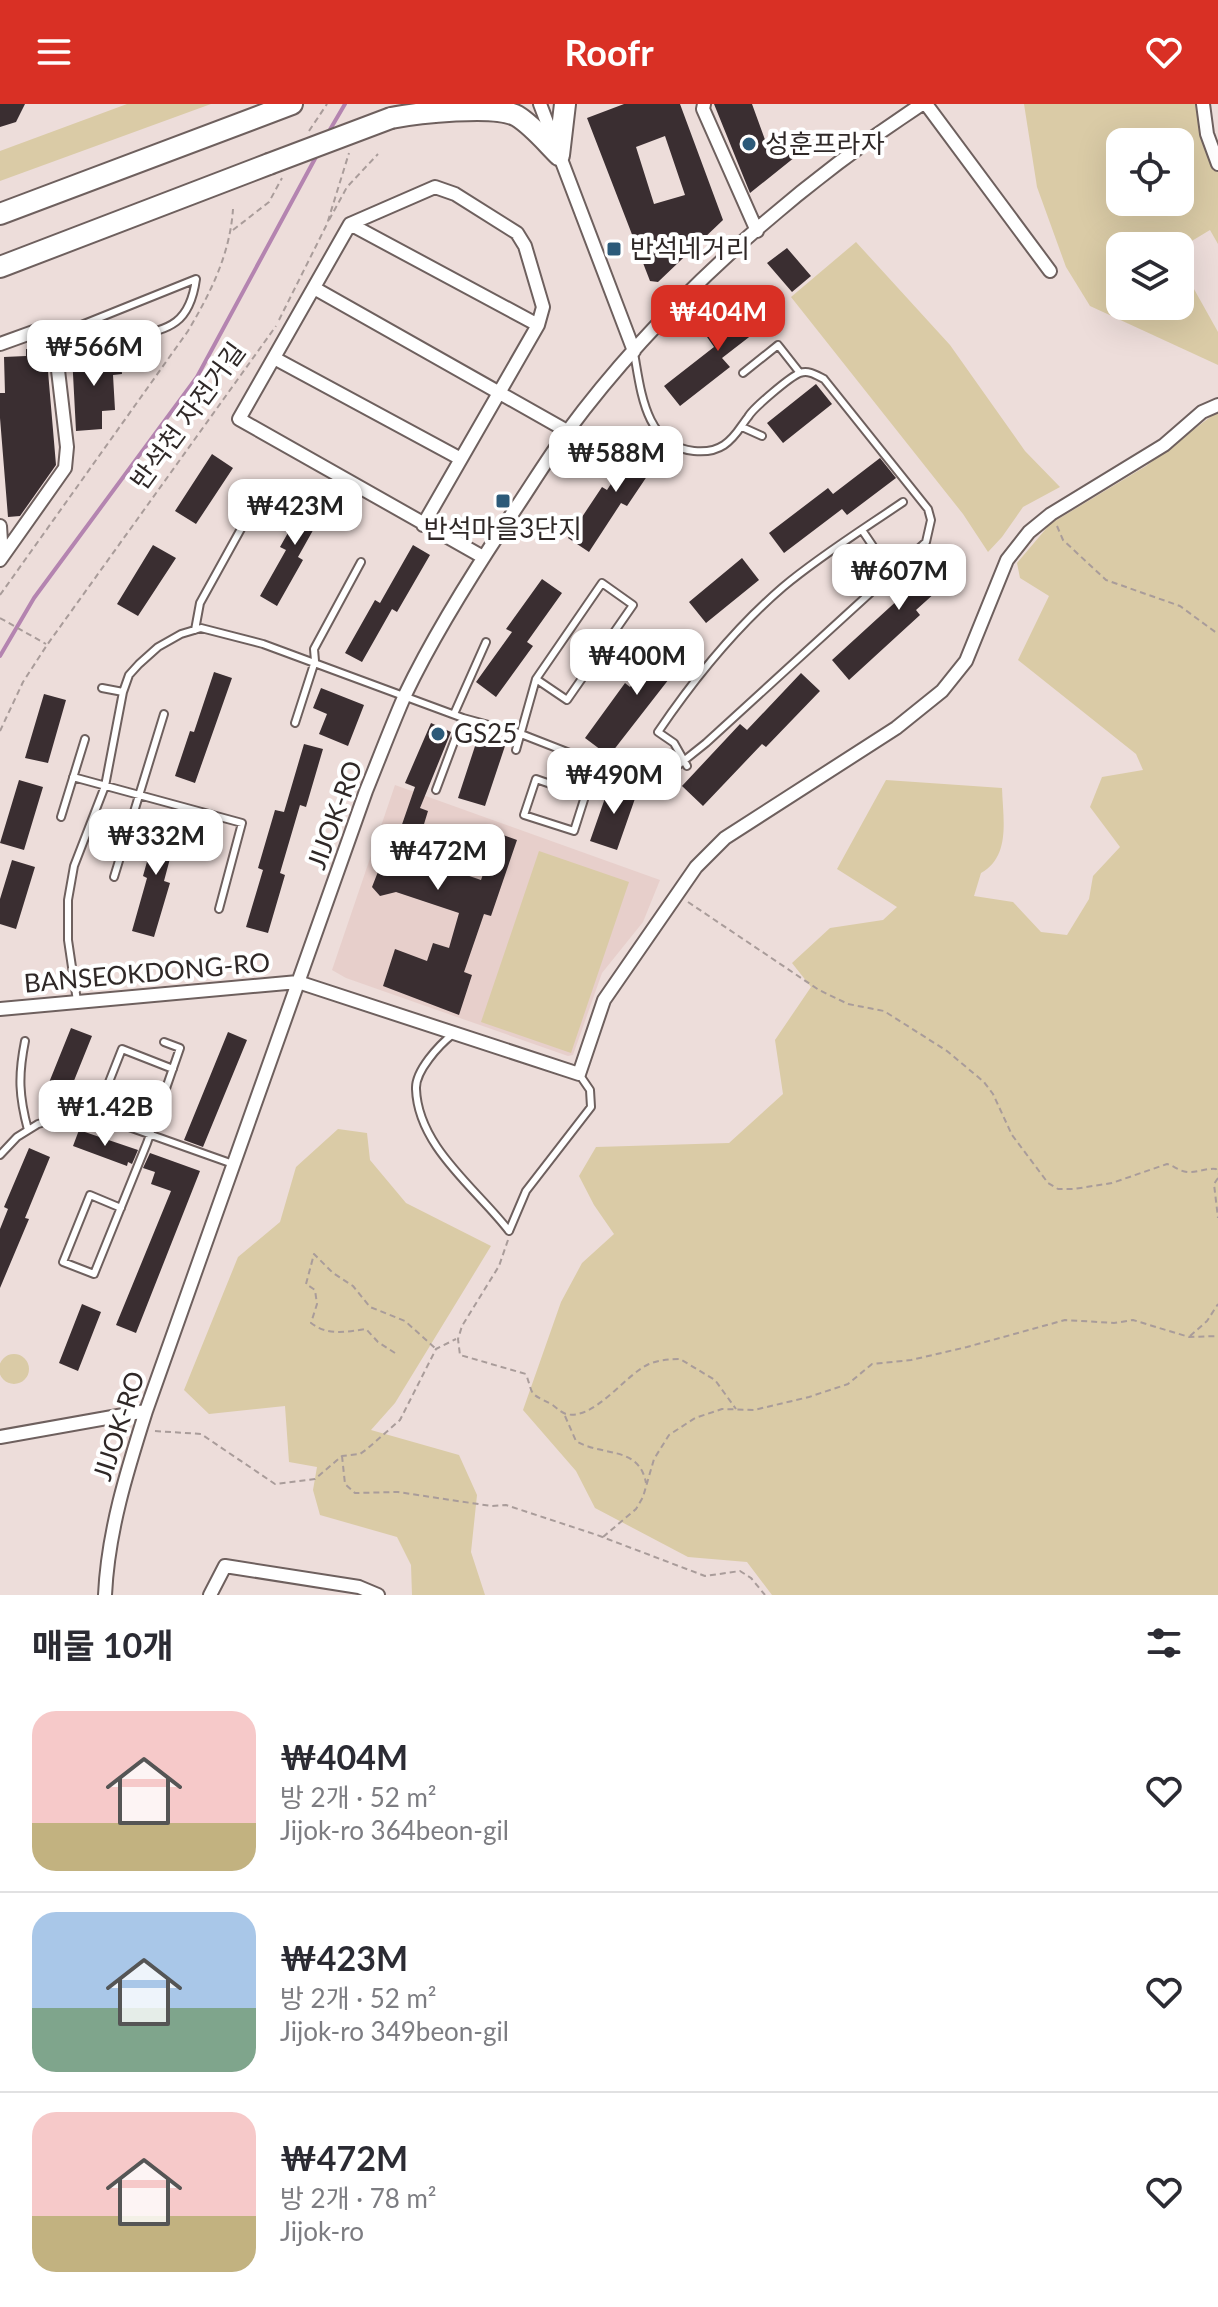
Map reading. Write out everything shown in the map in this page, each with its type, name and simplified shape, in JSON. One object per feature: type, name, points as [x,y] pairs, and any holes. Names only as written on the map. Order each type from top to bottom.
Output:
[{"type":"main road","points":[[0,214],[292,104]]},
{"type":"main road","points":[[0,267],[430,104]]},
{"type":"main road","points":[[559,155],[565,104]]},
{"type":"main road","points":[[391,118],[500,110],[520,118],[559,155]]},
{"type":"street","points":[[540,104],[634,351]]},
{"type":"street","points":[[704,104],[703,109],[757,231]]},
{"type":"street","points":[[1203,104],[1207,134],[1218,164]]},
{"type":"street","points":[[917,106],[1050,271]]},
{"type":"street","name":"JIJOK-RO","points":[[105,1595],[106,1567],[119,1494],[146,1411],[366,791],[406,694],[483,557],[567,431],[634,351],[757,231],[822,174],[917,106]]},
{"type":"street","points":[[423,525],[538,325],[543,307],[525,246],[517,233],[455,194],[435,187],[350,224],[239,419],[423,525],[483,557]]},
{"type":"street","points":[[350,224],[538,325]]},
{"type":"street","points":[[314,288],[567,431]]},
{"type":"street","points":[[0,344],[39,330],[54,336],[67,447],[65,468],[1,559]]},
{"type":"street","points":[[274,358],[461,459]]},
{"type":"street","points":[[298,982],[579,1074],[604,1000],[696,867],[725,838],[896,728],[942,691],[966,661],[1007,560],[1029,532],[1051,514],[1164,445],[1202,412],[1218,405]]},
{"type":"street","points":[[0,526],[1,559]]},
{"type":"street","name":"BANSEOKDONG-RO","points":[[0,1009],[298,982]]},
{"type":"street","points":[[0,1437],[146,1411]]},
{"type":"street","points":[[210,1595],[225,1566],[359,1587],[378,1595]]},
{"type":"street","points":[[320,1595],[322,1581]]},
{"type":"lane","points":[[54,336],[196,279],[193,300],[173,327],[123,339]]},
{"type":"lane","points":[[743,373],[778,345],[800,373]]},
{"type":"lane","points":[[77,1001],[68,940],[68,900],[74,866],[105,786],[123,692],[129,675],[149,655],[181,634],[195,630],[226,633],[315,661],[463,718],[521,734],[595,765],[631,777],[652,777],[685,763],[926,542],[931,520],[928,509],[824,379],[812,372],[800,373],[749,414],[742,427],[715,450],[686,450],[662,437],[648,414],[634,351]]},
{"type":"lane","points":[[742,427],[762,436]]},
{"type":"lane","points":[[685,763],[674,743],[658,732],[721,648],[780,589],[903,502]]},
{"type":"lane","points":[[195,630],[200,603],[242,527]]},
{"type":"lane","points":[[862,530],[891,573]]},
{"type":"lane","points":[[295,723],[315,661],[314,649],[361,562]]},
{"type":"lane","points":[[516,750],[536,679],[602,583],[633,605],[567,700],[536,679]]},
{"type":"lane","points":[[454,714],[486,642]]},
{"type":"lane","points":[[102,688],[123,692]]},
{"type":"lane","points":[[114,877],[164,714]]},
{"type":"lane","points":[[436,790],[463,718]]},
{"type":"lane","points":[[61,817],[85,739]]},
{"type":"lane","points":[[585,796],[536,779],[524,815],[574,831],[595,765]]},
{"type":"lane","points":[[73,777],[242,823],[219,909]]},
{"type":"lane","points":[[454,1033],[419,1075],[416,1089],[424,1122],[435,1144],[509,1231],[526,1191],[591,1107],[590,1090],[579,1074]]},
{"type":"lane","points":[[25,1041],[19,1072],[20,1096],[28,1130]]},
{"type":"lane","points":[[121,1208],[90,1195],[63,1262],[94,1274],[121,1208],[150,1133],[180,1048],[164,1042]]},
{"type":"lane","points":[[161,1102],[109,1082],[122,1049],[173,1069]]},
{"type":"lane","points":[[0,1155],[38,1124],[84,1111],[234,1164]]},
{"type":"path","name":"반석천 자전거길","points":[[0,731],[23,682],[47,645],[277,323],[327,224],[353,144]]},
{"type":"path","points":[[327,224],[347,187],[378,154]]},
{"type":"path","points":[[0,595],[188,331],[211,291],[224,258],[232,231],[233,209]]},
{"type":"path","points":[[1051,514],[1063,540],[1106,580],[1180,606],[1218,634]]},
{"type":"path","points":[[0,618],[47,645]]},
{"type":"path","points":[[677,896],[819,990],[848,1004],[884,1011],[947,1051],[993,1094],[1012,1135],[1048,1183],[1058,1189],[1112,1183],[1167,1164],[1192,1173],[1207,1168],[1216,1169],[1218,1176],[1214,1184],[1218,1218]]},
{"type":"path","points":[[509,1231],[499,1266],[462,1326],[458,1339],[460,1355],[526,1374],[530,1394],[564,1414],[576,1441],[603,1452],[627,1454],[643,1469],[646,1484]]},
{"type":"path","points":[[395,1353],[366,1329],[338,1333],[321,1331],[311,1323],[317,1304],[315,1290],[306,1284],[314,1254],[333,1273],[353,1286],[370,1307],[405,1321],[436,1349]]},
{"type":"path","points":[[1189,1337],[1207,1321],[1218,1304]]},
{"type":"path","points":[[603,1537],[636,1509],[643,1497],[654,1459],[669,1435],[695,1418],[722,1409],[754,1410],[809,1397],[848,1384],[872,1364],[911,1360],[1065,1320],[1114,1323],[1133,1320],[1189,1337],[1218,1336]]},
{"type":"path","points":[[140,1429],[182,1435],[201,1434],[275,1484],[315,1479],[342,1456],[360,1454],[400,1420],[436,1349],[458,1339]]},
{"type":"path","points":[[564,1414],[589,1410],[648,1364],[665,1359],[680,1359],[715,1380],[736,1409]]},
{"type":"path","points":[[342,1456],[345,1484],[355,1493],[422,1495],[491,1506],[506,1505],[603,1537],[705,1576],[740,1571],[751,1578],[765,1595]]},
{"type":"shaded area","points":[[127,104],[211,104],[0,181],[0,151]]},
{"type":"shaded area","points":[[1024,104],[1197,104],[1218,173],[1218,244],[1210,230],[1194,240],[1194,232],[1106,232],[1106,313],[1090,306],[1066,267],[1037,187]]},
{"type":"shaded area","points":[[856,242],[950,345],[1025,451],[1060,487],[1023,507],[988,552],[963,514],[791,297]]},
{"type":"shaded area","points":[[1194,289],[1218,332],[1218,365],[1120,320],[1194,320]]},
{"type":"shaded area","points":[[1218,411],[1218,1595],[772,1595],[747,1562],[688,1557],[595,1508],[576,1471],[523,1410],[561,1302],[582,1263],[614,1234],[579,1176],[596,1147],[729,1143],[783,1094],[775,1040],[811,987],[792,963],[830,928],[883,920],[897,907],[837,869],[886,780],[1002,788],[1004,824],[1001,847],[991,866],[981,873],[974,896],[1013,902],[1041,932],[1067,935],[1089,899],[1093,876],[1120,847],[1090,807],[1102,777],[1143,770],[1136,754],[1018,660],[1049,596],[1020,578],[1017,563],[1050,524],[1146,466]]},
{"type":"shaded area","points":[[395,785],[660,880],[643,922],[602,973],[573,1055],[568,1056],[346,978],[332,970]]},
{"type":"shaded area","points":[[539,851],[629,882],[571,1053],[481,1022]]},
{"type":"shaded area","points":[[338,1129],[367,1133],[370,1160],[406,1203],[491,1246],[395,1403],[371,1430],[459,1455],[477,1495],[471,1552],[485,1595],[412,1595],[411,1565],[397,1537],[320,1515],[313,1490],[317,1467],[289,1462],[285,1406],[209,1414],[184,1390],[238,1257],[280,1222],[296,1167]]},
{"type":"shaded area","points":[[14,1354],[25,1358],[29,1369],[25,1380],[14,1384],[3,1380],[-1,1369],[3,1358]]},
{"type":"building","points":[[0,104],[25,104],[16,122],[0,127]]},
{"type":"building","points":[[624,104],[680,104],[723,220],[658,282],[650,281],[587,118]],"holes":[[[665,136],[685,195],[654,204],[636,147]]]},
{"type":"building","name":"성훈프라자","points":[[714,104],[752,104],[768,148],[787,140],[795,157],[750,193]]},
{"type":"building","points":[[787,248],[811,276],[792,292],[767,263]]},
{"type":"building","points":[[755,300],[771,320],[722,358],[730,367],[680,406],[664,386],[714,347],[707,337]]},
{"type":"building","points":[[46,348],[56,465],[20,516],[8,517],[0,418],[0,393],[5,393],[4,357],[26,356],[26,349]]},
{"type":"building","points":[[120,352],[122,374],[113,375],[115,410],[102,411],[102,429],[76,431],[72,355]]},
{"type":"building","points":[[816,384],[832,404],[783,443],[767,423]]},
{"type":"building","points":[[642,436],[664,451],[627,506],[621,503],[589,552],[568,538],[602,487],[607,490]]},
{"type":"building","points":[[212,454],[233,468],[196,524],[175,511]]},
{"type":"building","points":[[880,458],[896,478],[847,515],[842,509],[784,553],[769,533],[828,488],[833,494]]},
{"type":"building","points":[[312,490],[330,500],[298,557],[303,560],[277,606],[260,596],[286,550],[280,547]]},
{"type":"building","points":[[153,545],[176,558],[138,616],[117,604]]},
{"type":"building","points":[[413,545],[430,555],[397,612],[392,609],[362,662],[345,653],[375,600],[380,603]]},
{"type":"building","points":[[947,545],[966,565],[916,610],[920,615],[849,680],[832,660],[901,597],[897,591]]},
{"type":"building","points":[[742,558],[759,580],[706,623],[689,602]]},
{"type":"building","points":[[542,579],[562,593],[527,642],[533,646],[496,697],[476,682],[512,632],[506,629]]},
{"type":"building","points":[[668,635],[690,652],[609,756],[585,738],[625,683],[630,687]]},
{"type":"building","points":[[214,672],[232,678],[195,783],[175,776]]},
{"type":"building","points":[[801,673],[820,691],[766,747],[762,744],[703,806],[682,786],[740,724],[747,730]]},
{"type":"building","points":[[321,688],[364,705],[348,746],[319,734],[327,714],[313,708]]},
{"type":"building","points":[[44,694],[66,700],[48,763],[25,758]]},
{"type":"building","points":[[431,723],[451,732],[420,808],[428,811],[414,857],[481,880],[489,857],[476,853],[484,828],[517,840],[491,916],[484,914],[464,972],[472,975],[459,1015],[383,986],[395,949],[427,961],[433,943],[449,948],[459,913],[396,892],[380,896],[372,887],[383,859],[378,857],[387,830],[399,833],[415,787],[405,783]]},
{"type":"building","points":[[478,737],[505,746],[485,806],[458,798]]},
{"type":"building","points":[[304,744],[323,749],[306,807],[300,805],[280,873],[285,875],[268,933],[246,927],[263,870],[258,868],[275,810],[284,812]]},
{"type":"building","points":[[19,780],[43,787],[24,850],[0,843]]},
{"type":"building","points":[[611,781],[638,790],[617,850],[590,841]]},
{"type":"building","points":[[160,815],[180,821],[164,881],[170,883],[154,937],[132,931]]},
{"type":"building","points":[[12,860],[35,867],[16,929],[0,924],[0,899]]},
{"type":"building","points":[[71,1028],[92,1036],[67,1098],[46,1090]]},
{"type":"building","points":[[228,1032],[247,1040],[203,1147],[184,1140]]},
{"type":"building","points":[[79,1130],[138,1150],[132,1164],[128,1162],[127,1166],[73,1146]]},
{"type":"building","points":[[29,1148],[50,1157],[25,1218],[29,1219],[0,1288],[0,1229],[8,1209],[4,1207]]},
{"type":"building","points":[[150,1153],[200,1171],[136,1333],[116,1325],[171,1191],[151,1184],[155,1172],[143,1168]]},
{"type":"building","points":[[82,1304],[101,1312],[78,1371],[59,1363]]},
{"type":"waterway","points":[[328,133],[345,104]]},
{"type":"waterway","points":[[0,656],[34,598],[197,377],[317,155]]},
{"type":"place","name":"성훈프라자","points":[[749,144]]},
{"type":"place","name":"반석네거리","points":[[614,249]]},
{"type":"place","name":"반석마을3단지","points":[[503,501]]},
{"type":"place","name":"GS25","points":[[438,734]]}]
